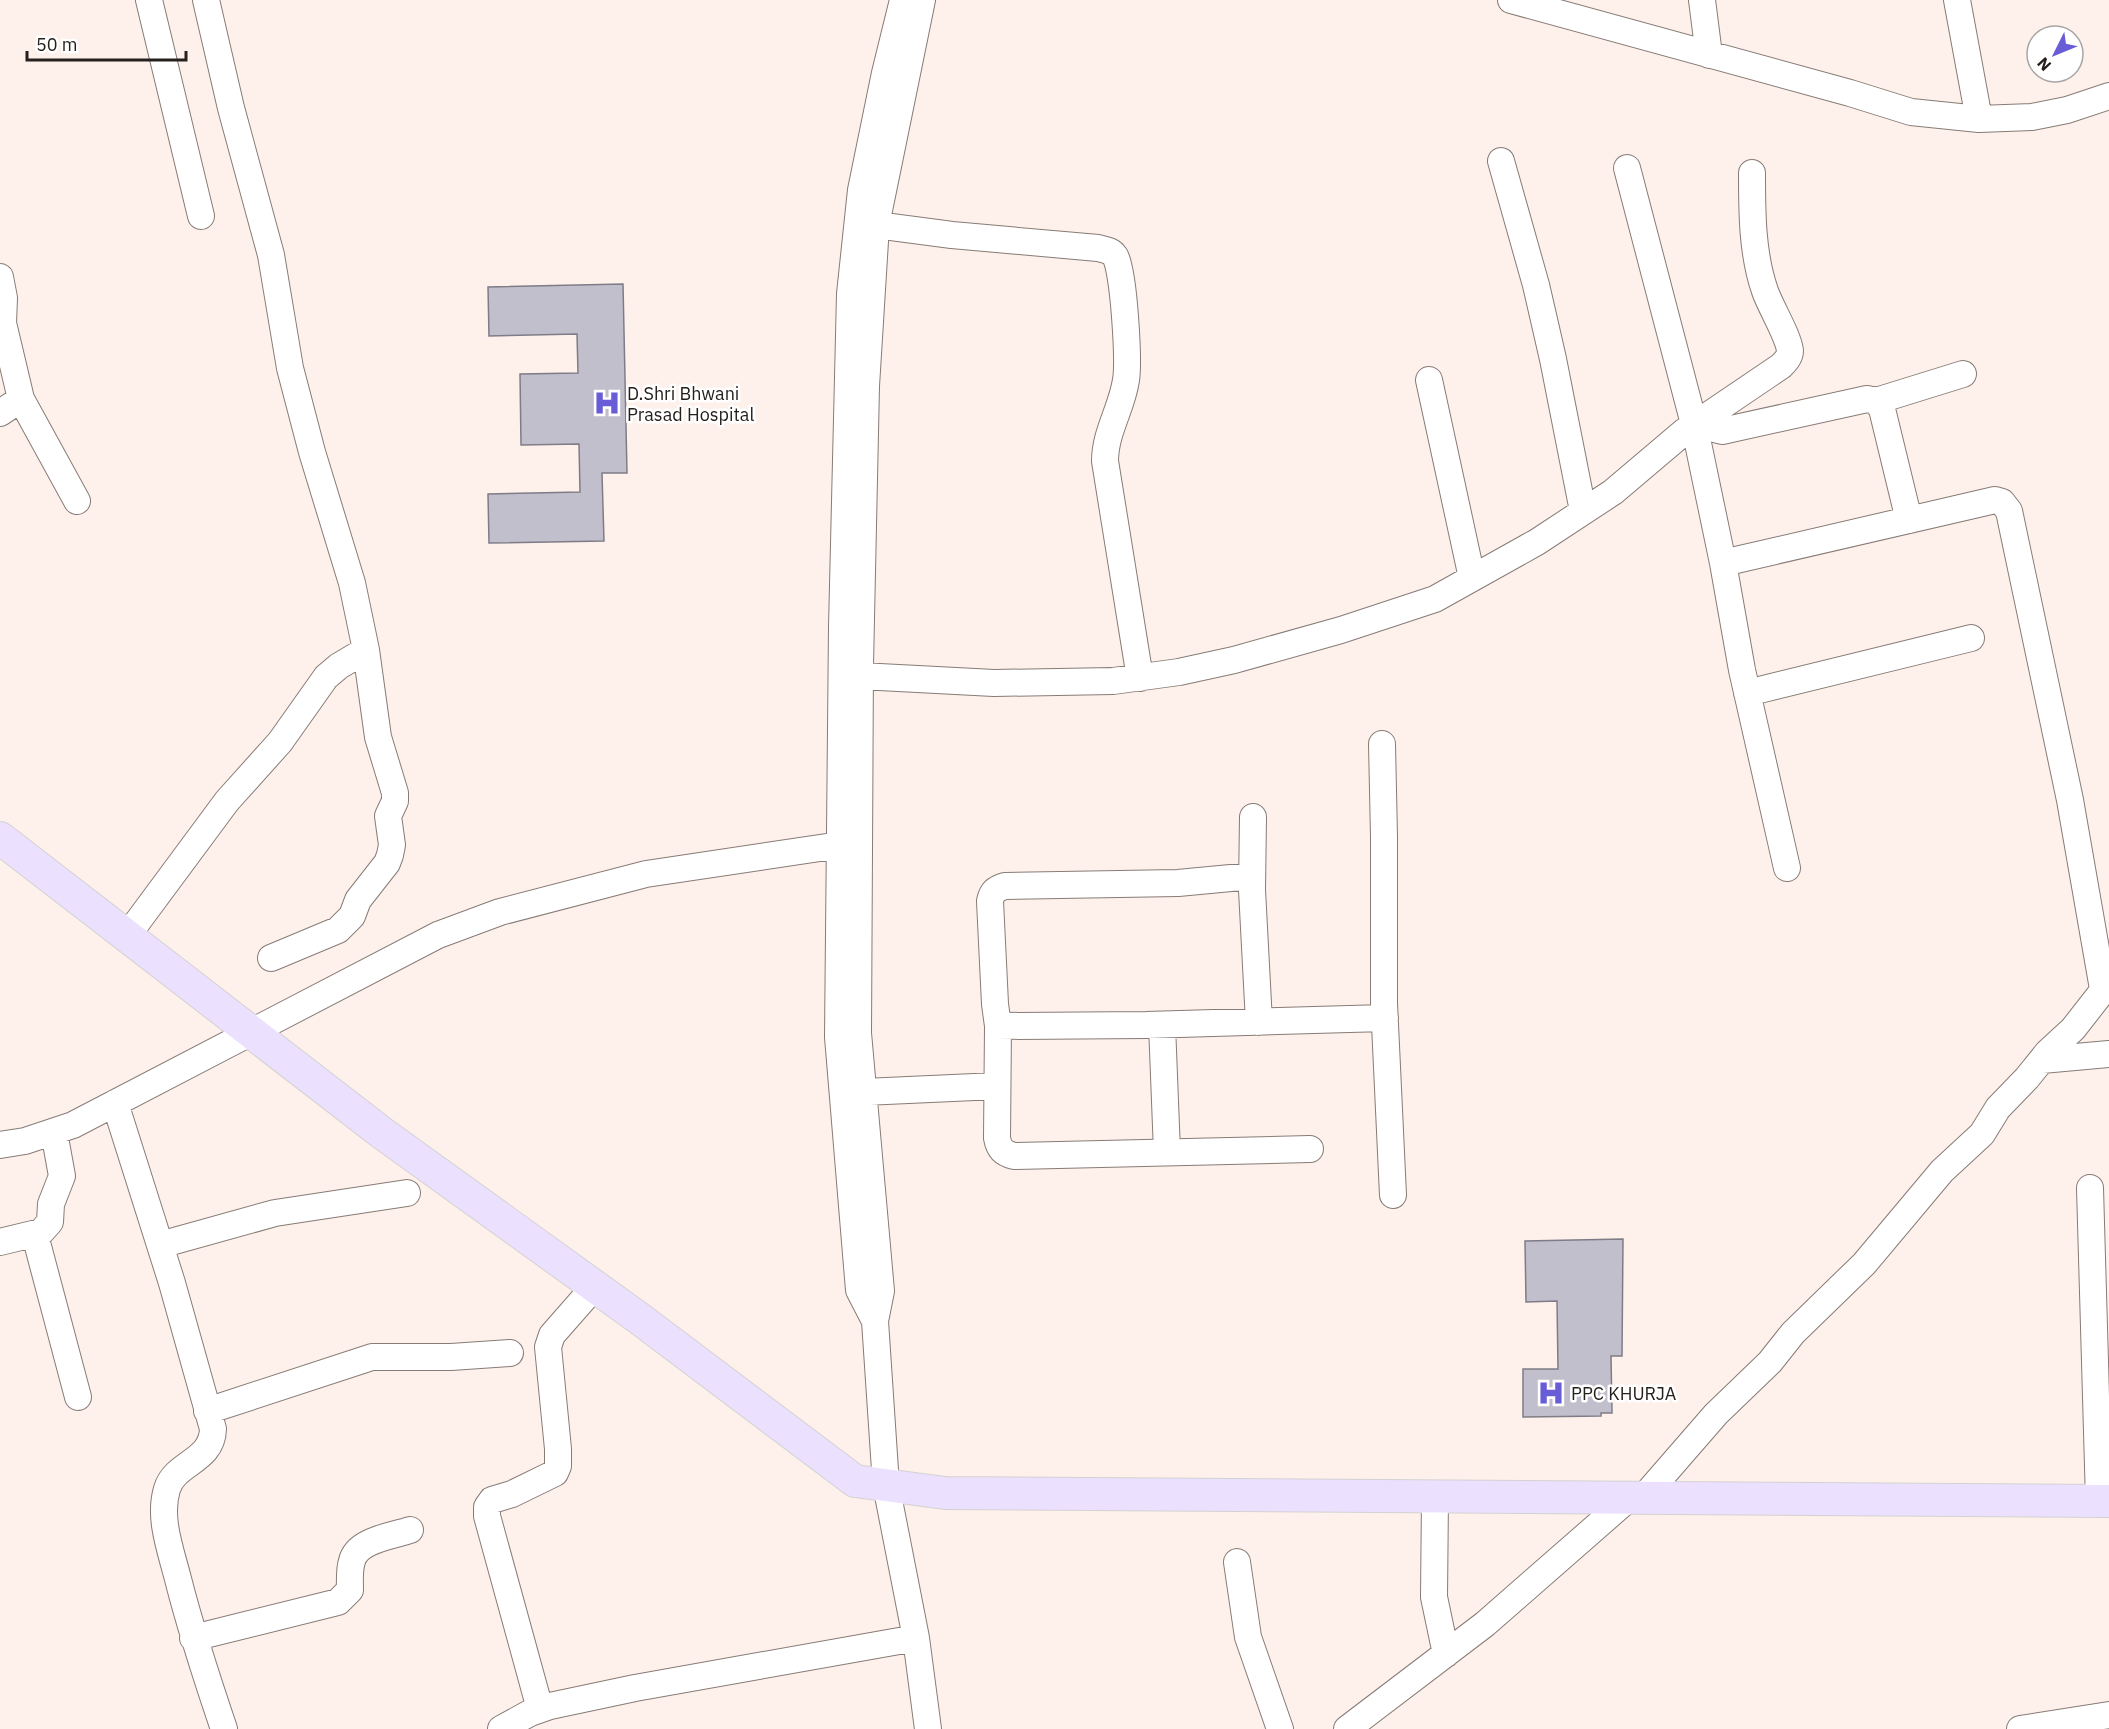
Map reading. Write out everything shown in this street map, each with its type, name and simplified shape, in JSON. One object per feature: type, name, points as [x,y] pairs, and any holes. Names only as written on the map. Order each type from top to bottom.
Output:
[{"type":"main road","points":[[0,838],[382,1132],[595,1286],[855,1480],[945,1493],[2104,1501]]},
{"type":"street","points":[[149,0],[201,216]]},
{"type":"street","points":[[206,0],[231,108],[271,255],[290,368],[312,452],[352,583],[366,650],[378,736],[395,793],[388,816],[392,845],[390,855],[387,863],[358,900],[352,916],[338,930],[271,958]]},
{"type":"street","points":[[875,1321],[859,1290],[838,1037],[850,294],[861,190],[885,73],[903,0]]},
{"type":"street","points":[[922,0],[876,225],[866,386],[860,676],[858,1034],[881,1291],[875,1321],[886,1485],[916,1638],[928,1729]]},
{"type":"street","points":[[1511,0],[1850,93],[1911,112],[1979,119],[2032,117],[2067,110],[2109,96]]},
{"type":"street","points":[[1702,0],[1709,55]]},
{"type":"street","points":[[1957,0],[1979,119]]},
{"type":"street","points":[[1501,161],[1536,285],[1584,512]]},
{"type":"street","points":[[1627,168],[1698,422],[1747,693],[1787,868]]},
{"type":"street","points":[[860,676],[994,683],[1113,681],[1179,672],[1234,660],[1341,630],[1435,599],[1537,542],[1613,492],[1698,422],[1788,359],[1790,351],[1765,291],[1759,269],[1752,218],[1752,172]]},
{"type":"street","points":[[876,225],[1098,249],[1114,254],[1118,264],[1124,309],[1127,370],[1123,392],[1105,446],[1105,461],[1140,678]]},
{"type":"street","points":[[0,277],[4,298],[3,323],[10,406],[77,501]]},
{"type":"street","points":[[1698,422],[1722,431],[1867,399],[1876,401],[1963,374]]},
{"type":"street","points":[[1429,380],[1472,578]]},
{"type":"street","points":[[1876,401],[1882,408],[1909,520]]},
{"type":"street","points":[[1347,1729],[1485,1624],[1636,1498],[1716,1414],[1770,1362],[1793,1333],[1864,1264],[1942,1172],[1982,1134],[1998,1108],[2073,1029],[2106,986],[2070,800],[2009,511],[2002,502],[1995,500],[1723,563]]},
{"type":"street","points":[[1747,693],[1971,638]]},
{"type":"street","points":[[127,936],[227,801],[280,742],[326,677],[339,666],[366,650]]},
{"type":"street","points":[[1382,744],[1385,1018],[1393,1195]]},
{"type":"street","points":[[1253,817],[1252,876],[1259,1022]]},
{"type":"street","points":[[0,1145],[25,1142],[73,1125],[438,935],[500,912],[646,874],[840,844]]},
{"type":"street","points":[[1252,876],[1178,883],[1005,886],[997,888],[992,893],[990,902],[998,1026],[997,1138],[999,1147],[1004,1153],[1014,1156],[1310,1149]]},
{"type":"street","points":[[998,1026],[1162,1025],[1385,1018]]},
{"type":"street","points":[[1162,1025],[1167,1152]]},
{"type":"street","points":[[2042,1060],[2109,1054]]},
{"type":"street","points":[[864,1092],[997,1086]]},
{"type":"street","points":[[115,1103],[160,1245],[213,1429],[212,1439],[202,1454],[167,1487],[165,1504],[166,1530],[194,1638],[224,1729]]},
{"type":"street","points":[[0,1242],[35,1235],[50,1222],[51,1204],[61,1182],[62,1171],[54,1132]]},
{"type":"street","points":[[2090,1188],[2104,1501]]},
{"type":"street","points":[[160,1245],[275,1213],[407,1193]]},
{"type":"street","points":[[35,1235],[78,1397]]},
{"type":"street","points":[[540,1709],[487,1516],[487,1507],[492,1500],[512,1494],[555,1473],[558,1466],[558,1449],[548,1347],[552,1335],[595,1286]]},
{"type":"street","points":[[207,1411],[372,1357],[451,1357],[510,1353]]},
{"type":"street","points":[[1435,1497],[1434,1597],[1446,1654]]},
{"type":"street","points":[[194,1638],[338,1602],[350,1590],[351,1562],[355,1553],[366,1544],[410,1530]]},
{"type":"street","points":[[1237,1562],[1248,1637],[1280,1729]]},
{"type":"street","points":[[501,1729],[540,1709],[635,1688],[916,1638]]},
{"type":"street","points":[[2020,1729],[2109,1715]]},
{"type":"building","points":[[623,284],[627,473],[602,473],[604,541],[489,543],[488,494],[580,492],[579,444],[521,445],[520,374],[578,373],[577,334],[489,336],[488,287]]},
{"type":"building","points":[[1623,1239],[1622,1356],[1611,1356],[1612,1413],[1601,1413],[1601,1416],[1523,1417],[1523,1369],[1558,1369],[1557,1301],[1526,1302],[1525,1241]]},
{"type":"place","name":"D.Shri Bhwani Prasad Hospital","points":[[607,403]]},
{"type":"place","name":"PPC KHURJA","points":[[1551,1393]]}]
